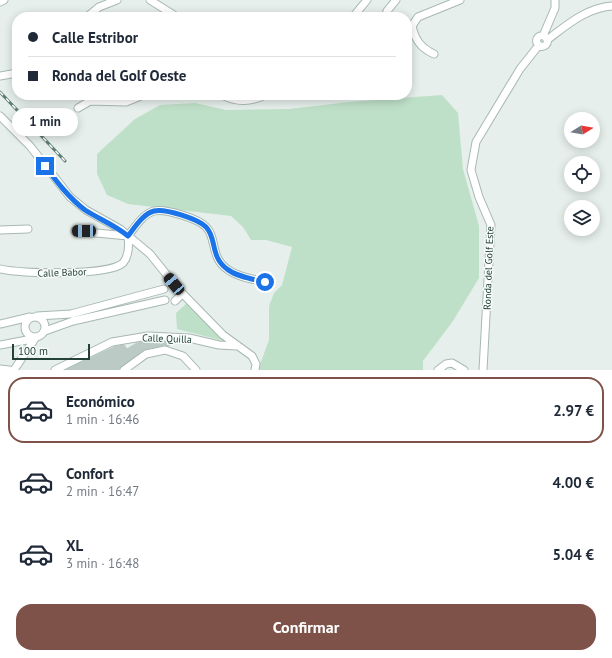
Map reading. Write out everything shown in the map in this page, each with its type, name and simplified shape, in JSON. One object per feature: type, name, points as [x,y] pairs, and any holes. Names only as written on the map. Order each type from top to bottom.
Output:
[{"type":"street","points":[[0,2],[4,0]]},
{"type":"street","points":[[93,12],[99,7],[117,0]]},
{"type":"street","points":[[150,0],[169,12]]},
{"type":"street","points":[[357,12],[367,0]]},
{"type":"street","points":[[387,12],[396,0]]},
{"type":"street","points":[[434,54],[426,50],[414,38],[412,26],[418,17],[460,0]]},
{"type":"street","points":[[545,38],[555,8],[555,0]]},
{"type":"street","name":"Ronda del Golf Este","points":[[483,370],[491,225],[479,197],[471,170],[476,142],[520,69],[539,46],[544,45],[545,38],[578,16],[606,6],[612,6]]},
{"type":"street","points":[[0,76],[12,74]]},
{"type":"street","points":[[78,108],[90,101],[126,102],[131,100]]},
{"type":"street","points":[[240,100],[252,100]]},
{"type":"street","points":[[0,116],[30,146],[70,197],[86,210],[120,229],[150,254],[178,289],[179,298],[175,301]]},
{"type":"street","points":[[128,236],[141,220],[154,211],[165,211],[194,219],[206,227],[211,236],[216,255],[228,270],[245,277],[265,282]]},
{"type":"street","points":[[0,230],[28,229]]},
{"type":"street","points":[[75,231],[128,236]]},
{"type":"street","name":"Calle Babor","points":[[0,269],[28,273],[87,271],[113,268],[123,262],[129,247],[128,236]]},
{"type":"street","points":[[165,300],[163,294],[166,287],[167,275]]},
{"type":"street","points":[[0,324],[36,316],[71,314],[173,285],[191,301],[223,335],[252,356],[256,364],[254,370]]},
{"type":"street","points":[[0,345],[27,340],[41,335],[45,331],[73,321],[165,300],[170,302],[186,300],[191,301]]},
{"type":"street","points":[[36,316],[44,322],[45,331]]},
{"type":"street","points":[[34,337],[27,333],[25,326],[28,320],[36,316]]},
{"type":"street","name":"Calle Quilla","points":[[55,370],[112,342],[148,336],[189,338],[219,345],[237,346]]},
{"type":"street","points":[[14,370],[34,337]]},
{"type":"street","points":[[124,370],[146,354],[165,350],[183,356],[196,370]]},
{"type":"street","points":[[438,370],[446,364],[452,363],[464,370]]},
{"type":"street","points":[[0,370],[9,370]]},
{"type":"green space","points":[[442,95],[458,113],[463,169],[479,226],[479,278],[453,321],[423,361],[423,370],[258,370],[269,340],[269,306],[274,293],[282,285],[292,247],[266,240],[251,240],[243,227],[231,216],[128,204],[107,195],[97,174],[97,154],[135,119],[160,105],[195,103],[226,110],[289,109],[376,100],[412,100],[412,97]]},
{"type":"green space","points":[[187,303],[224,341],[177,329],[176,313]]},
{"type":"building","points":[[154,341],[169,342],[169,346],[164,345],[143,350],[118,370],[66,370],[114,347],[124,345],[127,349],[137,343]]},
{"type":"railway","points":[[0,92],[65,161]]},
{"type":"route","points":[[45,166],[70,197],[86,210],[120,229],[128,236],[141,220],[154,211],[165,211],[194,219],[206,227],[211,236],[216,255],[228,270],[245,277],[265,282]]}]
